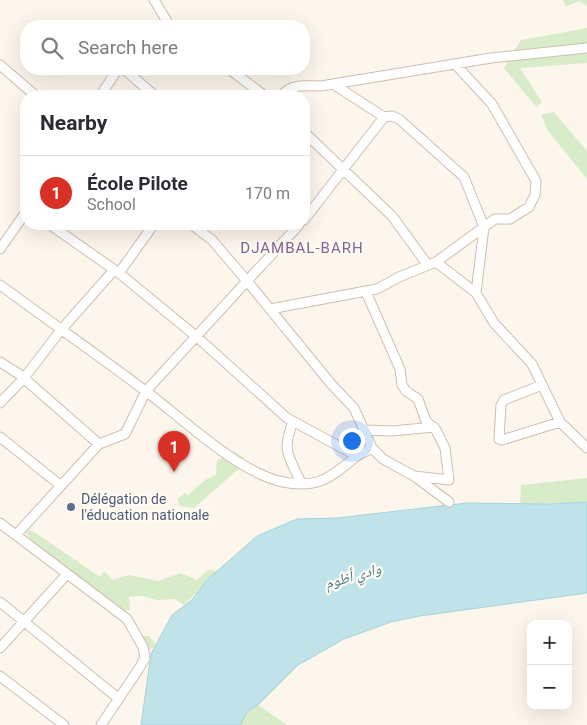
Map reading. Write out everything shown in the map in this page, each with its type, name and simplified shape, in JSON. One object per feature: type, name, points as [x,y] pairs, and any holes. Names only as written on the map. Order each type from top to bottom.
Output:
[{"type":"street","points":[[154,0],[165,20]]},
{"type":"street","points":[[288,90],[293,86],[333,84],[491,58],[587,48]]},
{"type":"street","points":[[270,309],[377,289],[431,263],[495,219],[510,219],[529,207],[535,195],[536,181],[492,104],[454,64]]},
{"type":"street","points":[[0,65],[29,90]]},
{"type":"street","points":[[104,90],[114,75]]},
{"type":"street","points":[[131,75],[148,90]]},
{"type":"street","points":[[237,75],[258,90]]},
{"type":"street","points":[[333,84],[384,117],[392,116],[400,119],[464,176],[484,227],[476,293]]},
{"type":"street","points":[[310,211],[345,169],[384,117]]},
{"type":"street","points":[[310,137],[392,216],[431,263],[476,293],[494,323],[532,364],[560,422],[587,448]]},
{"type":"street","points":[[0,249],[20,221]]},
{"type":"street","points":[[58,230],[116,271],[197,338],[293,422],[358,456]]},
{"type":"street","points":[[0,402],[24,378],[61,330],[116,271],[149,230]]},
{"type":"street","points":[[200,230],[212,240],[332,385],[354,408],[372,448],[383,459],[414,476],[449,502]]},
{"type":"street","points":[[16,535],[99,444],[125,434],[146,391],[197,338],[294,230]]},
{"type":"street","points":[[0,285],[146,391],[240,464],[268,478],[301,483],[326,480],[372,448]]},
{"type":"street","points":[[366,292],[400,369],[402,385],[406,391],[418,399],[426,421],[434,427],[445,448],[449,480],[414,476]]},
{"type":"street","points":[[0,362],[24,378],[99,444]]},
{"type":"street","points":[[542,385],[504,400],[501,405],[499,438],[502,440],[560,422]]},
{"type":"street","points":[[293,422],[285,447],[301,483]]},
{"type":"street","points":[[364,430],[392,432],[434,427]]},
{"type":"street","points":[[0,437],[60,485]]},
{"type":"street","points":[[0,523],[127,619],[143,647],[145,658],[101,725]]},
{"type":"street","points":[[0,648],[67,574]]},
{"type":"street","points":[[0,602],[119,699]]},
{"type":"street","points":[[0,676],[64,725]]},
{"type":"green space","points":[[563,0],[587,0],[587,6],[579,1],[566,7]]},
{"type":"green space","points":[[587,28],[587,63],[520,68],[542,102],[536,107],[504,68],[521,40]]},
{"type":"green space","points":[[554,112],[587,151],[587,179],[548,131],[541,115]]},
{"type":"green space","points":[[230,452],[235,452],[244,458],[243,465],[194,508],[180,506],[177,499],[185,493],[188,495],[205,480],[216,475],[217,460],[226,457]]},
{"type":"green space","points":[[587,478],[587,502],[520,504],[521,485]]},
{"type":"green space","points":[[31,530],[100,577],[104,571],[112,580],[129,575],[158,581],[181,573],[197,580],[208,570],[217,571],[226,563],[184,605],[175,599],[157,600],[142,596],[129,597],[130,610],[121,610],[37,550],[26,532]]},
{"type":"green space","points":[[143,636],[149,636],[157,646],[148,650],[141,643]]},
{"type":"green space","points":[[258,705],[286,725],[240,725],[248,711]]},
{"type":"water","name":"وادي أظوم","points":[[587,502],[587,593],[420,616],[391,622],[344,639],[298,665],[258,705],[248,711],[240,725],[141,725],[151,654],[172,615],[192,600],[206,581],[257,536],[297,519],[337,518],[467,503],[547,504]]},
{"type":"place","name":"École Pilote","points":[[174,472]]},
{"type":"place","name":"Délégation de l'éducation nationale","points":[[71,507]]},
{"type":"district","name":"DJAMBAL-BARH","points":[[302,248]]}]
